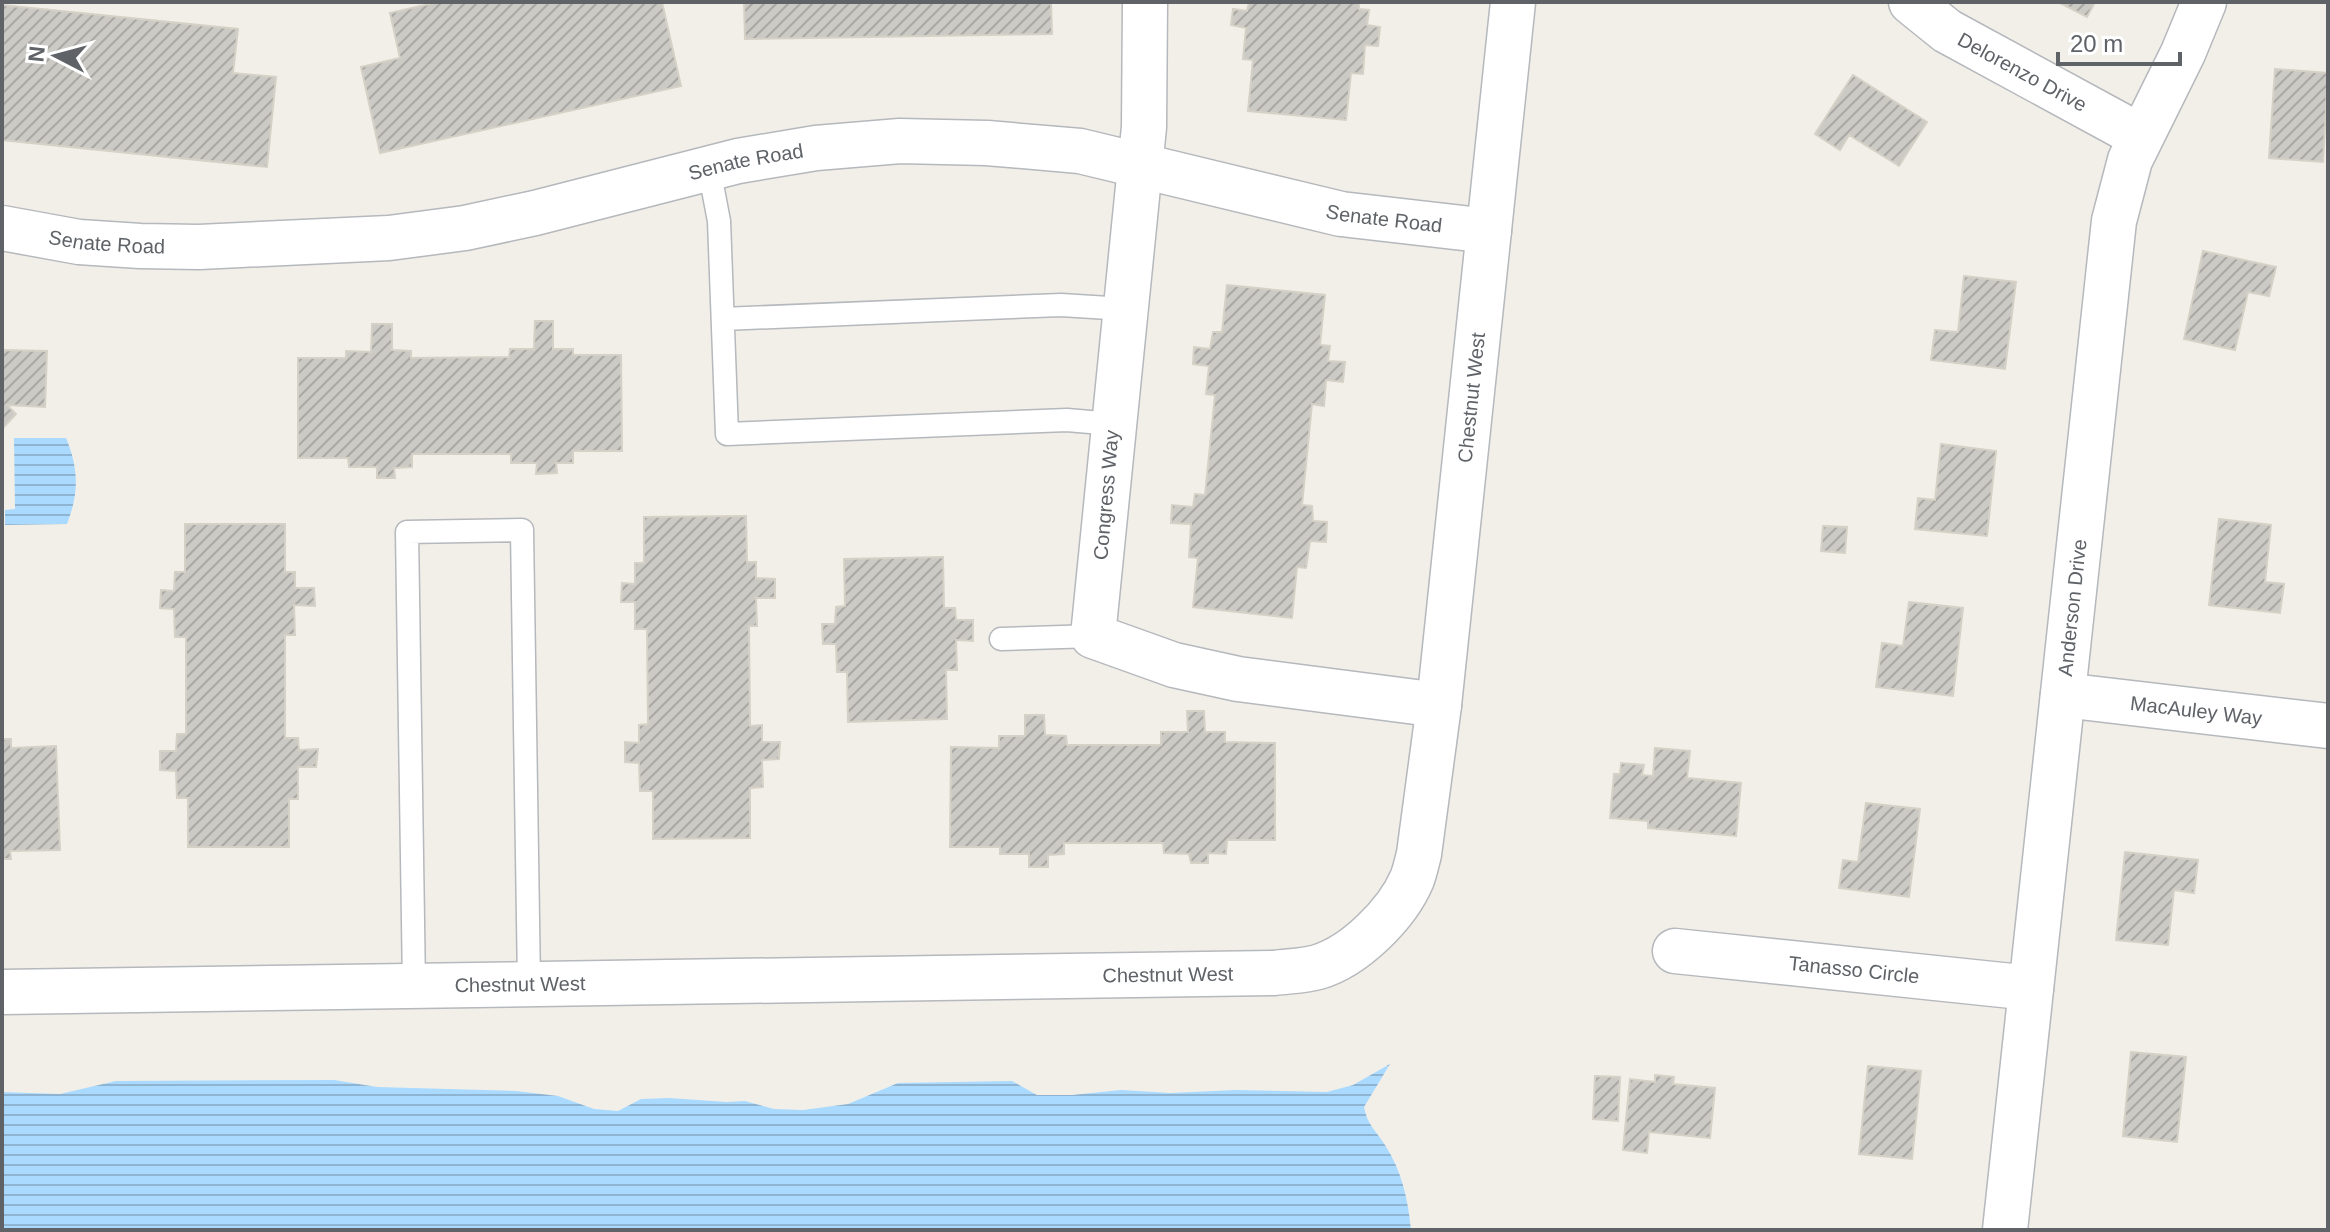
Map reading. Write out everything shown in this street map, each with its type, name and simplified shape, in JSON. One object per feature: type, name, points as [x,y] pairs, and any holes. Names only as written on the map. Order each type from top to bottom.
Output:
[{"type":"street","name":"Congress Way","points":[[1093,636],[1140,166],[1145,91],[1145,2]]},
{"type":"street","name":"Chestnut West","points":[[2,992],[1274,973],[1320,966],[1340,957],[1375,928],[1403,896],[1413,877],[1423,831],[1513,2]]},
{"type":"street","name":"Delorenzo Drive","points":[[1911,2],[1947,31],[2140,136]]},
{"type":"street","name":"Anderson Drive","points":[[2005,1230],[2111,247],[2121,189],[2140,136],[2183,53],[2204,2]]},
{"type":"street","name":"Senate Road","points":[[2,228],[79,242],[140,246],[199,247],[389,238],[499,221],[709,169],[816,148],[900,141],[1052,147],[1341,214],[1489,231]]},
{"type":"street","points":[[1093,636],[1174,665],[1238,679],[1439,705]]},
{"type":"street","name":"MacAuley Way","points":[[2063,695],[2328,726]]},
{"type":"street","name":"Tanasso Circle","points":[[1675,951],[2031,988]]},
{"type":"lane","points":[[709,169],[719,221],[727,434],[1067,420],[1113,424]]},
{"type":"lane","points":[[723,319],[1061,305],[1125,309]]},
{"type":"lane","points":[[414,986],[407,532],[522,530],[529,984]]},
{"type":"lane","points":[[1001,639],[1093,636]]},
{"type":"water","points":[[14,438],[66,438],[76,481],[67,524],[5,525],[5,510],[15,509]]},
{"type":"water","points":[[1390,1064],[1364,1107],[1400,1175],[1411,1230],[2,1230],[2,1092],[60,1094],[116,1081],[334,1080],[377,1087],[516,1091],[558,1096],[594,1109],[618,1111],[641,1099],[669,1098],[745,1101],[774,1109],[803,1110],[848,1104],[898,1083],[1012,1081],[1037,1095],[1121,1090],[1170,1093],[1236,1090],[1327,1092],[1353,1085]]},
{"type":"building","points":[[438,2],[662,2],[681,86],[380,153],[361,67],[400,58],[390,13]]},
{"type":"building","points":[[744,2],[1051,2],[1052,34],[745,39]]},
{"type":"building","points":[[1249,2],[1359,2],[1359,9],[1369,10],[1367,25],[1380,27],[1378,46],[1365,45],[1363,74],[1351,73],[1346,120],[1248,111],[1253,60],[1243,59],[1246,28],[1231,25],[1233,9],[1247,11]]},
{"type":"building","points":[[2058,2],[2095,2],[2087,17]]},
{"type":"building","points":[[2,5],[238,29],[233,73],[276,77],[267,167],[2,140]]},
{"type":"building","points":[[2275,69],[2328,73],[2323,162],[2269,158]]},
{"type":"building","points":[[1853,75],[1927,122],[1899,166],[1849,135],[1840,150],[1815,134]]},
{"type":"building","points":[[2203,251],[2276,267],[2269,296],[2248,292],[2235,350],[2184,339]]},
{"type":"building","points":[[1964,276],[2016,282],[2005,369],[1931,360],[1935,330],[1958,332]]},
{"type":"building","points":[[1227,285],[1325,295],[1320,345],[1330,346],[1328,361],[1345,362],[1343,382],[1326,380],[1324,406],[1312,404],[1302,505],[1312,506],[1313,521],[1327,522],[1326,542],[1310,541],[1306,568],[1297,567],[1292,618],[1193,607],[1198,558],[1189,557],[1191,524],[1171,523],[1172,505],[1193,507],[1195,494],[1205,495],[1215,395],[1206,394],[1209,366],[1193,364],[1194,347],[1210,349],[1213,332],[1222,332]]},
{"type":"building","points":[[535,321],[553,321],[553,349],[573,349],[573,355],[621,355],[622,451],[573,451],[573,463],[556,463],[557,473],[536,474],[537,463],[511,463],[511,454],[412,454],[412,467],[394,468],[395,478],[377,478],[377,467],[349,467],[348,458],[298,458],[298,358],[346,358],[346,351],[371,352],[372,324],[392,324],[392,350],[411,351],[411,358],[509,357],[510,349],[534,349]]},
{"type":"building","points":[[2,350],[47,351],[45,407],[7,405],[16,414],[2,429]]},
{"type":"building","points":[[1941,444],[1996,451],[1987,536],[1915,529],[1918,498],[1935,500]]},
{"type":"building","points":[[746,516],[747,562],[756,562],[756,578],[775,579],[775,598],[756,598],[757,626],[749,626],[750,726],[762,725],[762,742],[780,742],[779,759],[762,760],[763,787],[750,788],[750,838],[653,839],[653,791],[640,791],[639,763],[625,762],[625,742],[639,743],[639,725],[648,724],[647,629],[635,629],[635,602],[621,602],[622,583],[635,584],[635,563],[644,563],[644,517]]},
{"type":"building","points":[[2219,519],[2271,525],[2265,582],[2284,584],[2280,613],[2209,605]]},
{"type":"building","points":[[185,524],[285,524],[285,572],[295,572],[295,588],[314,588],[315,606],[294,605],[295,635],[285,635],[285,738],[298,738],[299,750],[318,749],[316,767],[298,767],[298,799],[289,799],[289,847],[188,847],[188,798],[177,798],[176,771],[160,770],[160,751],[176,751],[177,734],[186,734],[186,637],[175,637],[174,609],[160,608],[161,590],[174,591],[175,572],[185,572]]},
{"type":"building","points":[[1823,526],[1847,527],[1845,553],[1821,551]]},
{"type":"building","points":[[943,557],[944,608],[955,608],[956,620],[973,620],[973,641],[956,640],[957,670],[946,670],[947,719],[848,722],[847,672],[837,672],[836,644],[823,644],[822,624],[835,624],[836,607],[845,606],[844,559]]},
{"type":"building","points":[[1909,602],[1963,608],[1953,696],[1876,687],[1882,643],[1903,646]]},
{"type":"building","points":[[1187,711],[1204,711],[1205,732],[1225,732],[1225,742],[1275,743],[1275,840],[1227,840],[1226,854],[1208,853],[1208,863],[1191,863],[1189,854],[1164,853],[1163,843],[1064,843],[1064,854],[1048,855],[1048,867],[1029,867],[1029,854],[1000,854],[1000,847],[950,847],[951,747],[999,748],[999,736],[1025,736],[1025,715],[1044,715],[1045,735],[1066,736],[1067,745],[1161,745],[1161,732],[1188,732]]},
{"type":"building","points":[[2,739],[11,739],[11,748],[56,746],[60,850],[10,851],[11,859],[2,859]]},
{"type":"building","points":[[1655,748],[1690,751],[1687,778],[1741,783],[1736,836],[1648,828],[1648,821],[1610,818],[1614,774],[1620,774],[1621,763],[1644,765],[1642,775],[1653,776]]},
{"type":"building","points":[[1866,803],[1920,809],[1909,897],[1839,888],[1843,860],[1858,862]]},
{"type":"building","points":[[2125,852],[2198,860],[2194,893],[2174,890],[2168,945],[2116,940]]},
{"type":"building","points":[[2131,1052],[2186,1057],[2177,1142],[2123,1136]]},
{"type":"building","points":[[1868,1066],[1921,1071],[1912,1159],[1859,1154]]},
{"type":"building","points":[[1655,1075],[1674,1077],[1673,1084],[1715,1088],[1710,1138],[1649,1132],[1647,1153],[1623,1150],[1630,1079],[1655,1082]]},
{"type":"building","points":[[1595,1076],[1620,1077],[1618,1121],[1593,1119]]}]
